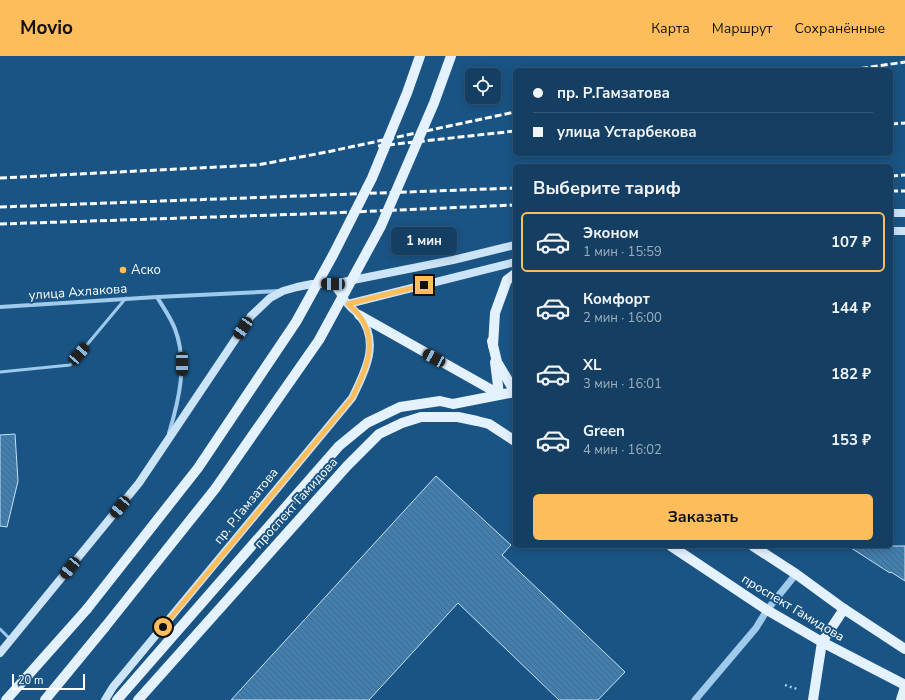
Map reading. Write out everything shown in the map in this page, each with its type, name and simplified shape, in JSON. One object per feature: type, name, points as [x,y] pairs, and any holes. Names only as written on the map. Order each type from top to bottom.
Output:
[{"type":"main road","points":[[6,700],[87,609],[198,468],[296,322],[333,255],[372,178],[407,93],[420,56]]},
{"type":"main road","points":[[45,700],[215,489],[319,340],[381,226],[434,103],[451,56]]},
{"type":"main road","points":[[893,214],[905,213]]},
{"type":"main road","points":[[893,231],[905,231]]},
{"type":"main road","points":[[0,653],[140,483],[251,316],[270,298],[283,291],[312,284],[333,284],[453,260],[513,245]]},
{"type":"main road","points":[[348,304],[513,263]]},
{"type":"main road","points":[[508,393],[497,362],[492,341],[495,312],[507,280],[513,276]]},
{"type":"main road","name":"пр. Р.Гамзатова","points":[[106,700],[113,688],[352,398],[364,373],[369,356],[370,342],[366,328],[359,315],[348,304],[333,284]]},
{"type":"main road","name":"пр. Р.Гамзатова","points":[[359,315],[508,393]]},
{"type":"main road","points":[[492,341],[508,393]]},
{"type":"main road","points":[[117,700],[340,446],[367,423],[400,406],[440,401],[452,404],[508,393]]},
{"type":"main road","name":"проспект Гамидова","points":[[138,700],[347,466],[380,434],[402,422],[421,417],[458,417],[490,424],[513,440]]},
{"type":"main road","name":"проспект Гамидова","points":[[674,548],[767,610],[822,642],[905,686]]},
{"type":"main road","name":"проспект Гамидова","points":[[756,548],[796,574],[844,610],[905,649]]},
{"type":"main road","points":[[813,700],[822,642],[844,610]]},
{"type":"main road","points":[[901,700],[905,686]]},
{"type":"street","name":"улица Ахлакова","points":[[0,307],[126,298],[283,291]]},
{"type":"street","points":[[157,297],[175,328],[181,350],[182,377],[178,404],[167,442]]},
{"type":"street","points":[[695,700],[756,628],[767,610],[796,574]]},
{"type":"lane","points":[[0,372],[70,365],[126,298]]},
{"type":"lane","points":[[0,629],[11,640]]},
{"type":"building","points":[[15,434],[18,481],[7,527],[0,526],[0,435]]},
{"type":"building","points":[[436,476],[511,545],[502,555],[625,672],[598,700],[559,700],[458,603],[369,700],[231,700]]},
{"type":"building","points":[[893,546],[905,546],[905,581],[891,572],[890,573],[851,548],[893,548]]},
{"type":"railway","points":[[864,68],[905,62]]},
{"type":"railway","points":[[0,178],[257,165],[327,152],[513,112]]},
{"type":"railway","points":[[893,124],[905,123]]},
{"type":"railway","points":[[378,146],[513,131]]},
{"type":"railway","points":[[893,176],[905,175]]},
{"type":"railway","points":[[0,207],[513,188]]},
{"type":"railway","points":[[893,191],[905,191]]},
{"type":"railway","points":[[0,224],[305,214],[513,205]]},
{"type":"place","name":"Аско","points":[[123,270]]},
{"type":"route","points":[[163,627],[352,398],[364,373],[369,356],[370,342],[366,328],[359,315],[348,304],[424,285]]}]
